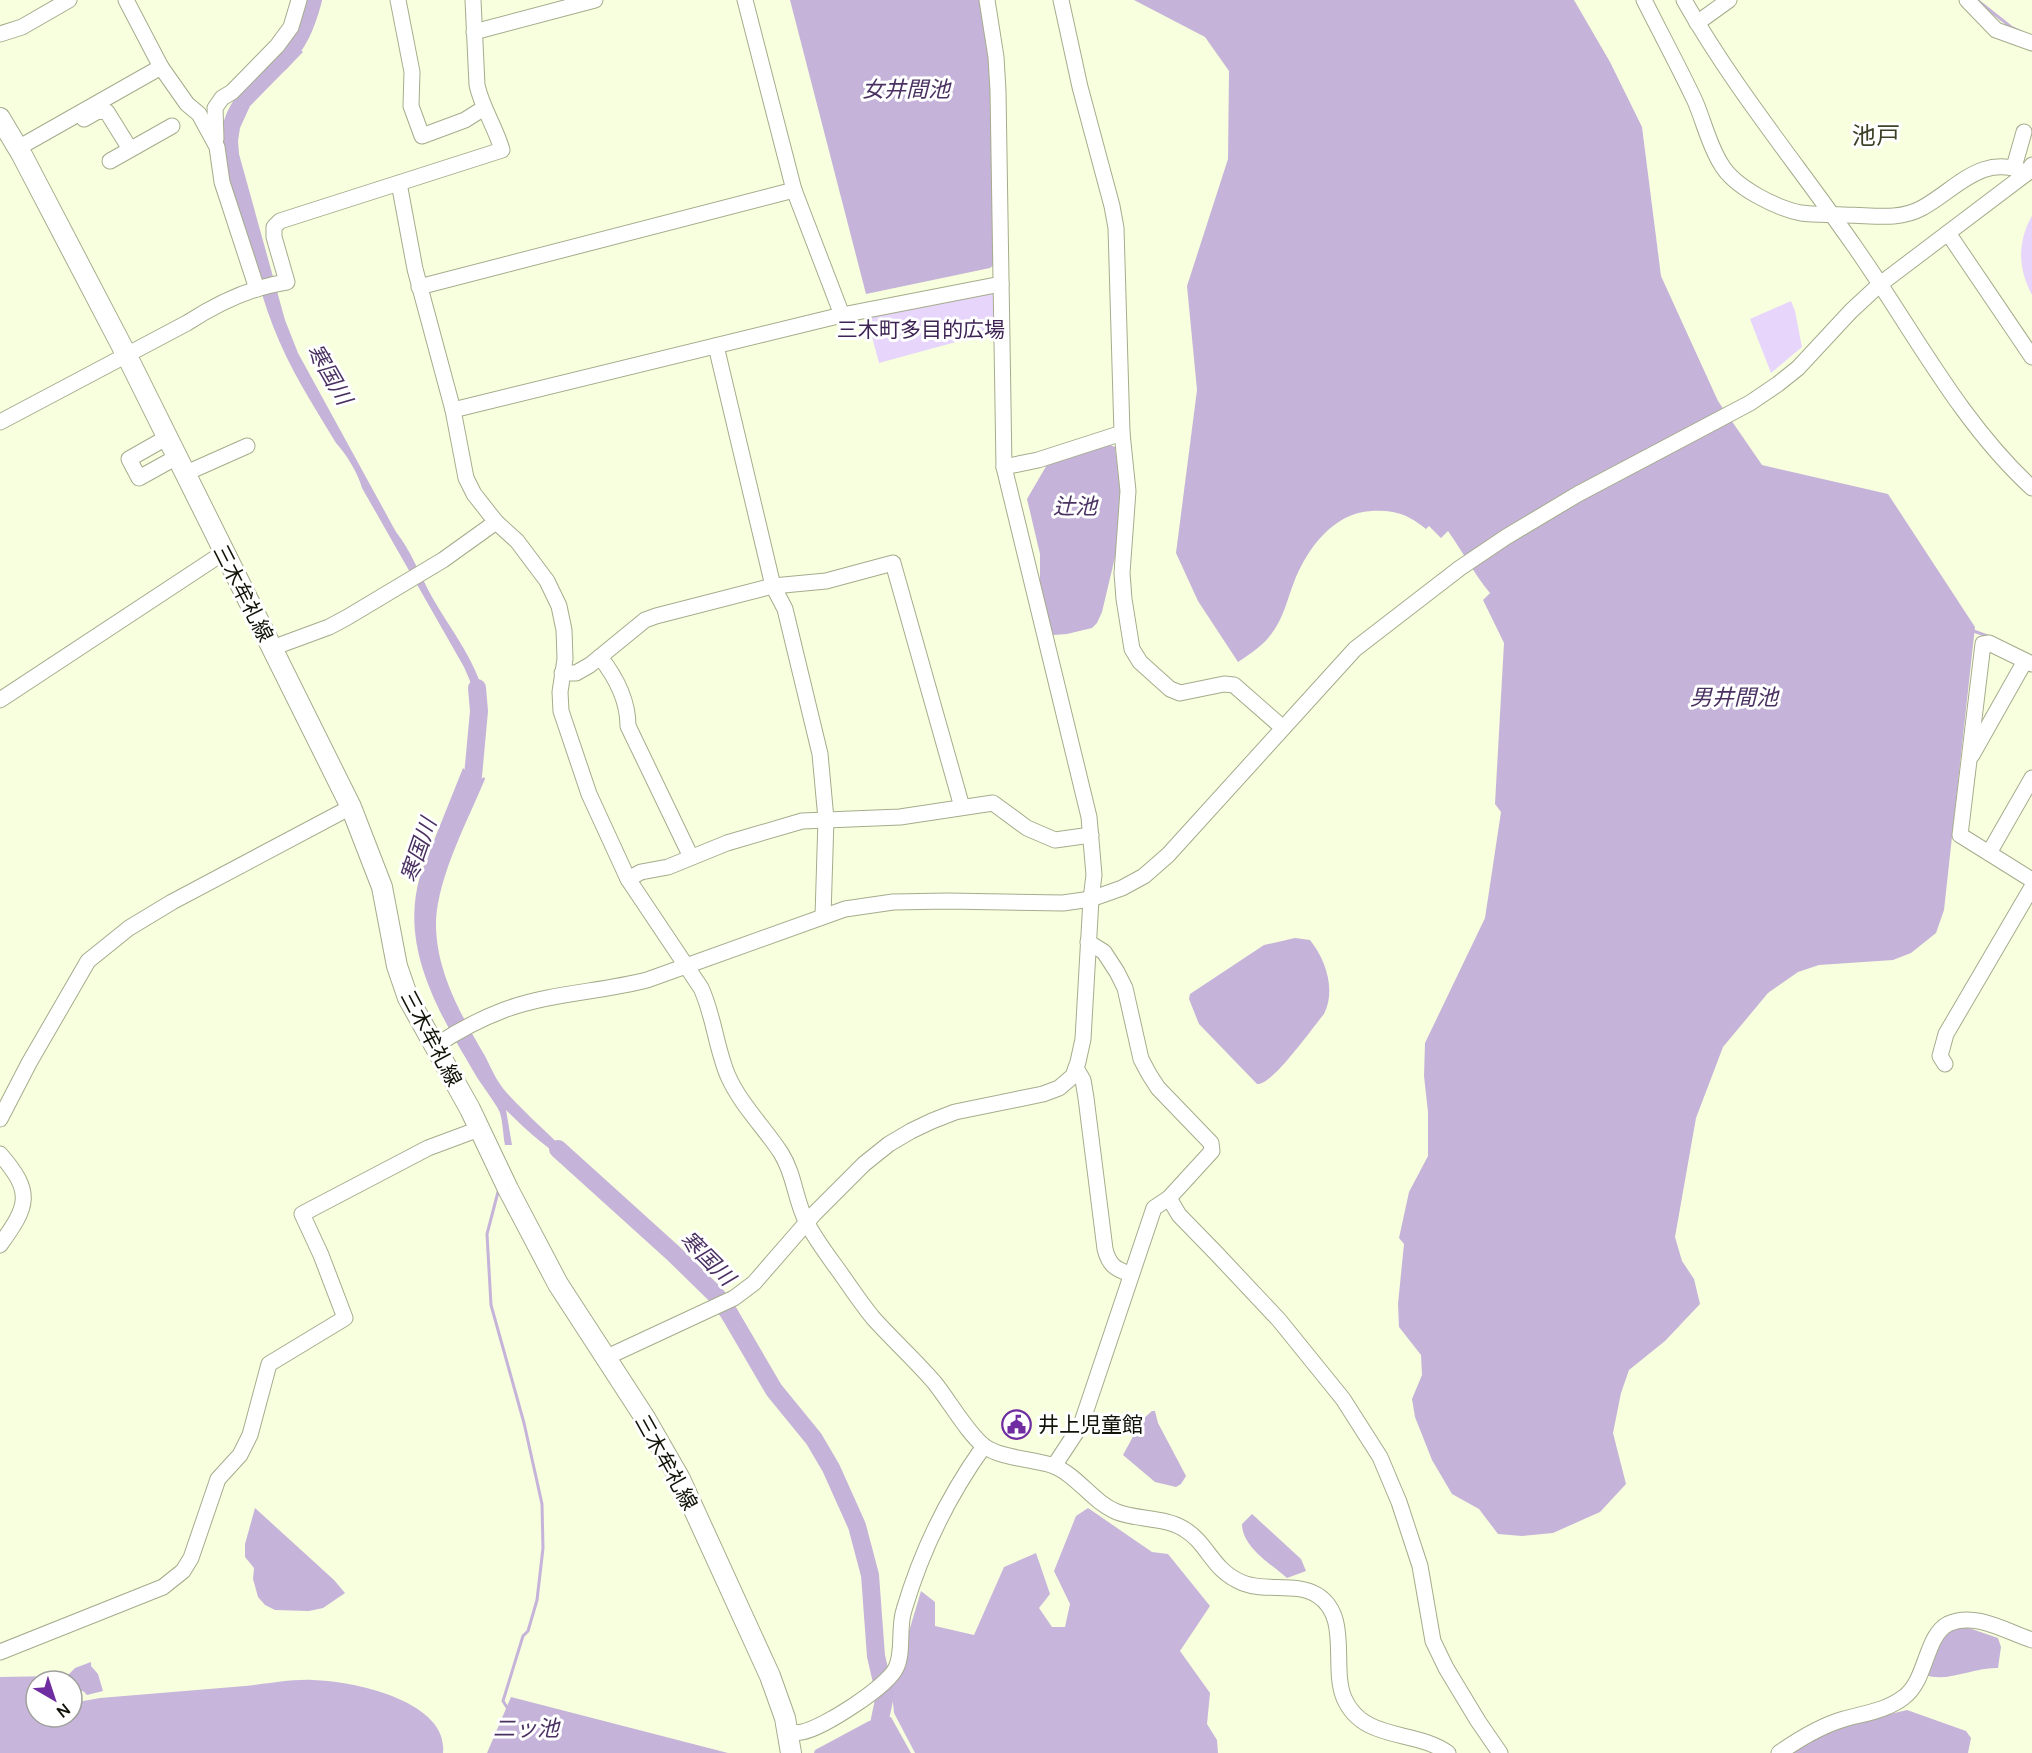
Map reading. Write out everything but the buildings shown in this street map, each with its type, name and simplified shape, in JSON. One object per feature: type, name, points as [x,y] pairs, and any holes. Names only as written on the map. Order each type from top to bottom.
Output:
[{"type":"main road","name":"三木牟礼線","points":[[0,118],[20,151],[126,354],[351,807],[382,886],[397,966],[408,998],[442,1042],[479,1129],[558,1284],[645,1418],[680,1479],[770,1676],[790,1744]]},
{"type":"street","points":[[0,34],[22,27],[69,0]]},
{"type":"street","points":[[126,0],[161,67],[187,104],[199,114],[217,147]]},
{"type":"street","points":[[257,289],[222,182],[214,123],[215,108],[222,98],[232,92],[277,46],[291,27],[299,0]]},
{"type":"street","points":[[398,0],[412,72],[411,106],[422,136],[465,120],[484,108]]},
{"type":"street","points":[[0,422],[187,323],[215,305],[257,289],[288,282],[274,237],[274,227],[280,221],[502,150],[477,86],[473,0]]},
{"type":"street","points":[[474,32],[595,0]]},
{"type":"street","points":[[745,0],[794,190],[842,315]]},
{"type":"street","points":[[605,1358],[734,1298],[754,1283],[807,1223],[864,1164],[911,1131],[955,1112],[1043,1094],[1059,1088],[1073,1076],[1076,1068],[1083,1039],[1090,899],[1094,874],[1091,835],[1089,816],[1004,467],[998,92],[996,57],[987,0]]},
{"type":"street","points":[[1061,0],[1080,87],[1116,228],[1122,433],[1128,491],[1122,573],[1132,649],[1140,662],[1170,688],[1180,693],[1224,684],[1234,685],[1283,728]]},
{"type":"street","points":[[1644,0],[1695,102],[1721,165],[1737,182],[1757,195],[1783,207],[1801,213],[1884,218],[1920,209],[1966,177],[1981,170],[1997,167],[2024,169]]},
{"type":"street","points":[[1684,0],[1713,48],[1856,248],[1972,422],[2011,469],[2032,488]]},
{"type":"street","points":[[1697,23],[1729,0]]},
{"type":"street","points":[[1966,0],[1996,30],[2032,43]]},
{"type":"street","points":[[20,151],[161,67]]},
{"type":"street","points":[[20,151],[98,111],[108,112],[130,149]]},
{"type":"street","points":[[110,161],[172,126]]},
{"type":"street","points":[[2024,132],[2024,169]]},
{"type":"street","points":[[442,1042],[504,1010],[534,1001],[647,980],[846,909],[893,902],[1063,903],[1090,899],[1137,880],[1168,855],[1355,649],[1460,568],[1547,512],[1750,403],[1798,369],[1851,311],[1879,285],[2024,169]]},
{"type":"street","points":[[399,183],[419,287],[453,410],[466,478],[474,494],[496,522],[517,541],[547,581],[559,606],[564,630],[565,659],[560,692],[561,711],[589,794],[628,879],[701,988],[710,1007],[728,1076],[746,1106],[781,1152],[790,1168],[807,1223],[872,1316],[935,1383],[984,1446],[1002,1454],[1054,1466],[1115,1511],[1174,1523],[1187,1530],[1220,1570],[1248,1585],[1302,1590],[1316,1594],[1332,1611],[1337,1626],[1339,1679],[1344,1698],[1352,1712],[1364,1724],[1385,1733],[1431,1742],[1448,1753]]},
{"type":"street","points":[[419,287],[794,190]]},
{"type":"street","points":[[1948,232],[2032,357]]},
{"type":"street","points":[[453,410],[842,315],[1001,284]]},
{"type":"street","points":[[716,346],[773,586],[785,609],[820,754],[826,819],[824,916]]},
{"type":"street","points":[[1004,467],[1038,460],[1122,433]]},
{"type":"street","points":[[166,438],[129,459],[139,478],[247,446]]},
{"type":"street","points":[[272,648],[329,627],[428,569],[496,522]]},
{"type":"street","points":[[0,699],[223,553]]},
{"type":"street","points":[[562,673],[576,673],[600,657],[645,620],[656,616],[773,586],[826,581],[893,563],[963,807]]},
{"type":"street","points":[[1968,762],[2029,662],[1989,643],[1983,644],[1968,762],[1960,835],[2032,880]]},
{"type":"street","points":[[600,657],[612,672],[628,713],[628,726],[691,857]]},
{"type":"street","points":[[1989,853],[2032,778]]},
{"type":"street","points":[[628,879],[641,873],[668,867],[727,843],[802,821],[900,817],[993,803],[1027,828],[1055,840],[1091,835]]},
{"type":"street","points":[[0,1119],[29,1063],[88,961],[129,928],[351,807]]},
{"type":"street","points":[[1946,1064],[1940,1056],[1946,1034],[2032,887]]},
{"type":"street","points":[[1054,1466],[1081,1425],[1154,1208],[1169,1197],[1212,1151],[1210,1143],[1158,1088],[1149,1074],[1141,1059],[1137,1033],[1121,980],[1104,952],[1088,942]]},
{"type":"street","points":[[1076,1068],[1083,1080],[1108,1262],[1116,1269],[1130,1275]]},
{"type":"street","points":[[0,1652],[163,1587],[183,1571],[198,1540],[218,1479],[240,1455],[250,1435],[269,1364],[345,1318],[321,1255],[302,1214],[428,1148],[479,1129]]},
{"type":"street","points":[[0,1154],[18,1178],[23,1189],[24,1204],[14,1226],[0,1245]]},
{"type":"street","points":[[1169,1197],[1179,1215],[1279,1320],[1329,1382],[1380,1457],[1399,1502],[1420,1566],[1433,1641],[1462,1694],[1500,1753]]},
{"type":"street","points":[[790,1744],[802,1732],[860,1701],[890,1677],[899,1658],[901,1618],[931,1537],[966,1471],[984,1446]]},
{"type":"street","points":[[1779,1753],[1812,1732],[1843,1719],[1879,1710],[1906,1696],[1917,1683],[1937,1634],[1947,1624],[1962,1620],[1977,1621],[2032,1640]]},
{"type":"green space","points":[[2032,216],[2032,295],[2024,275],[2021,255],[2024,236]]},
{"type":"green space","name":"三木町多目的広場","points":[[1000,285],[1000,330],[879,363],[867,318]]},
{"type":"green space","points":[[1791,301],[1802,347],[1771,373],[1750,319]]},
{"type":"shaded area","points":[[1088,1508],[1152,1552],[1168,1554],[1210,1606],[1180,1651],[1210,1693],[1207,1724],[1217,1740],[1218,1753],[915,1753],[894,1713],[891,1684],[906,1666],[907,1638],[921,1591],[935,1602],[935,1626],[974,1635],[1004,1567],[1036,1553],[1050,1594],[1039,1608],[1052,1627],[1065,1627],[1070,1604],[1054,1571],[1076,1516]]},
{"type":"shaded area","points":[[0,1677],[24,1677],[24,1729],[84,1729],[84,1701],[100,1698],[296,1680],[330,1681],[373,1690],[415,1707],[431,1720],[441,1735],[443,1753],[0,1753]]},
{"type":"water","name":"女井間池","points":[[790,0],[983,0],[992,54],[996,263],[990,268],[866,294]]},
{"type":"water","name":"男井間池","points":[[1134,0],[1574,0],[1610,62],[1642,127],[1661,276],[1718,401],[1762,465],[1888,494],[1975,627],[1944,910],[1936,933],[1911,953],[1893,960],[1819,965],[1798,972],[1768,993],[1723,1047],[1696,1118],[1675,1237],[1682,1261],[1694,1279],[1700,1304],[1665,1341],[1629,1370],[1621,1393],[1613,1433],[1626,1484],[1600,1512],[1553,1533],[1522,1536],[1498,1534],[1479,1509],[1452,1494],[1432,1460],[1415,1417],[1412,1399],[1422,1375],[1421,1355],[1399,1327],[1398,1304],[1404,1244],[1399,1238],[1409,1192],[1428,1156],[1428,1112],[1424,1076],[1425,1043],[1485,918],[1501,812],[1495,804],[1504,643],[1483,600],[1490,593],[1448,531],[1441,538],[1429,526],[1426,529],[1407,516],[1387,511],[1357,513],[1345,518],[1323,535],[1299,570],[1276,627],[1261,645],[1238,662],[1198,601],[1176,553],[1197,390],[1187,286],[1228,159],[1229,71],[1205,37]]},
{"type":"water","points":[[288,40],[303,52],[250,106],[240,128],[238,141],[239,154],[285,320],[298,353],[396,532],[411,555],[432,597],[470,660],[482,692],[483,706],[479,711],[476,708],[473,688],[464,667],[362,488],[358,476],[310,400],[279,342],[259,284],[225,162],[222,132],[230,107],[238,94]]},
{"type":"water","name":"辻池","points":[[1108,444],[1115,447],[1121,498],[1116,553],[1102,612],[1092,628],[1053,635],[1040,590],[1040,554],[1027,499],[1048,463]]},
{"type":"water","points":[[463,768],[469,774],[485,779],[442,886],[436,921],[440,957],[451,992],[500,1084],[522,1109],[574,1159],[575,1165],[556,1154],[506,1110],[512,1145],[505,1145],[499,1110],[449,1028],[427,980],[419,955],[415,929],[415,903],[420,876],[416,874],[421,873]]},
{"type":"water","points":[[1295,938],[1310,940],[1321,957],[1328,975],[1328,1005],[1324,1014],[1282,1066],[1264,1082],[1257,1084],[1199,1024],[1189,999],[1190,994],[1264,945]]},
{"type":"water","points":[[1155,1411],[1158,1423],[1186,1476],[1176,1487],[1155,1482],[1123,1455],[1142,1420]]},
{"type":"water","points":[[255,1508],[334,1580],[345,1593],[323,1608],[309,1611],[275,1610],[265,1605],[258,1597],[253,1579],[254,1568],[245,1557],[245,1544]]},
{"type":"water","points":[[1252,1514],[1301,1559],[1306,1571],[1287,1578],[1252,1548],[1243,1532],[1242,1524]]},
{"type":"water","points":[[1958,1627],[1966,1627],[1998,1638],[2001,1647],[1998,1668],[1943,1677],[1925,1675],[1939,1639]]},
{"type":"water","points":[[91,1662],[91,1666],[98,1674],[103,1691],[87,1695],[84,1692],[84,1669],[75,1668]]},
{"type":"water","name":"二ッ池","points":[[511,1697],[728,1753],[487,1753]]},
{"type":"water","points":[[1907,1710],[1966,1731],[1971,1738],[1968,1753],[1783,1753],[1819,1731]]},
{"type":"water","points":[[891,1717],[911,1753],[814,1753],[815,1750],[869,1721]]},
{"type":"waterway","name":"寒国川","points":[[280,63],[301,34],[313,0]]},
{"type":"waterway","points":[[1977,0],[2011,27],[2022,32]]},
{"type":"waterway","points":[[1971,630],[1990,637]]},
{"type":"waterway","name":"寒国川","points":[[463,798],[473,776],[479,711],[477,688]]},
{"type":"waterway","name":"寒国川","points":[[558,1149],[716,1295],[774,1390],[814,1439],[831,1468],[857,1526],[870,1575],[876,1656],[885,1695],[873,1753]]},
{"type":"waterway","points":[[498,1192],[487,1234],[491,1305],[524,1423],[542,1504],[543,1548],[537,1600],[503,1701],[508,1709]]},
{"type":"place","name":"井上児童館","points":[[1017,1424]]},
{"type":"district","name":"池戸","points":[[1876,134]]}]
